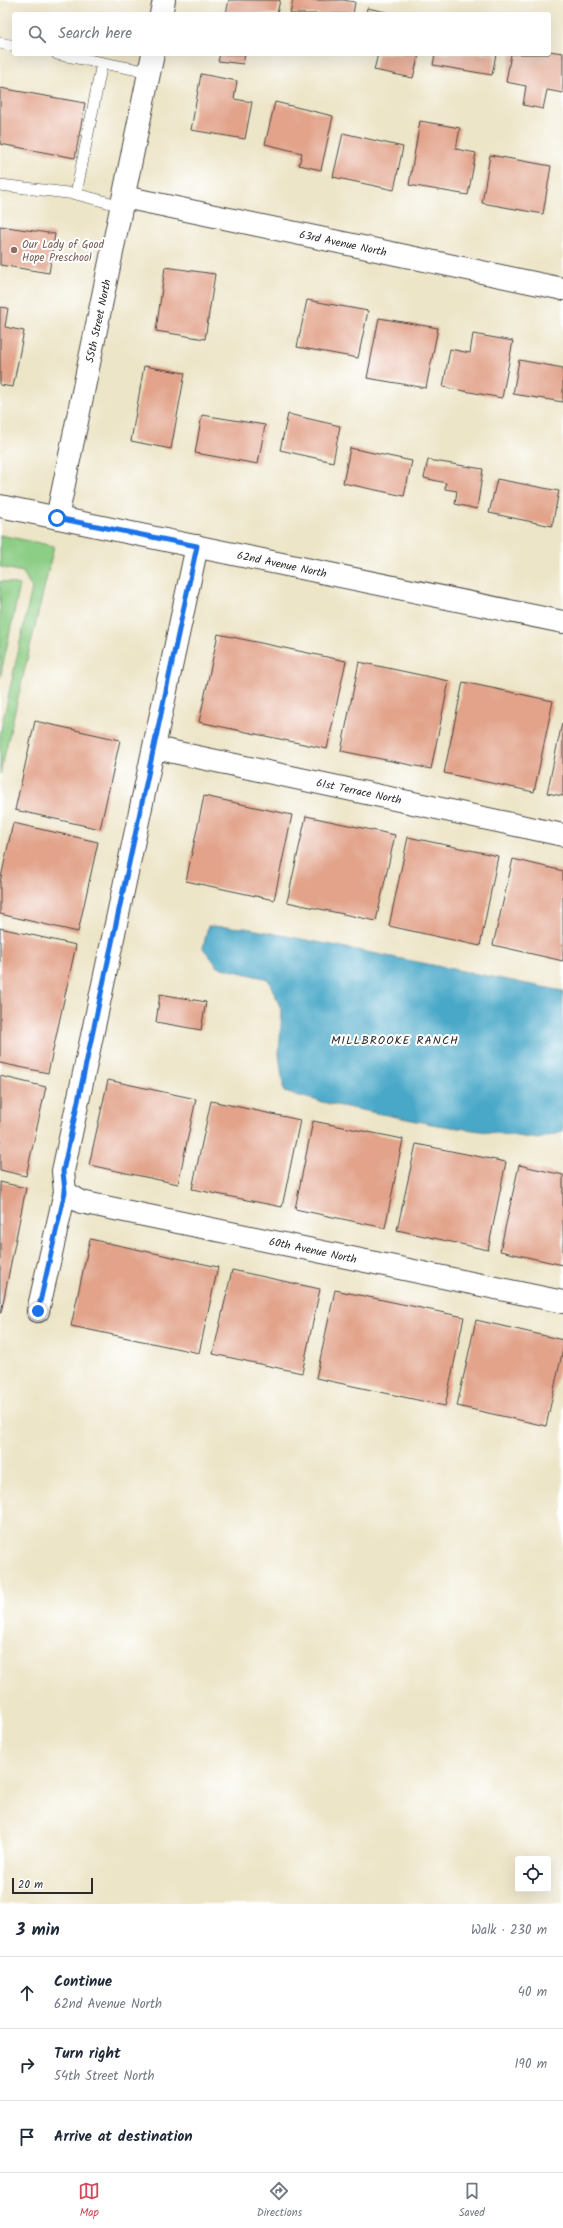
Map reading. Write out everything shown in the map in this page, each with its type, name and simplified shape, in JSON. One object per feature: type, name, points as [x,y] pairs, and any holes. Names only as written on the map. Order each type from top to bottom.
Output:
[{"type":"street","points":[[162,12],[164,0]]},
{"type":"street","name":"55th Street North","points":[[57,518],[151,63]]},
{"type":"street","name":"63rd Avenue North","points":[[123,202],[563,289]]},
{"type":"street","name":"62nd Avenue North","points":[[0,506],[563,622]]},
{"type":"street","points":[[38,1311],[65,1192],[63,1171],[155,748],[197,546]]},
{"type":"street","name":"61st Terrace North","points":[[155,748],[563,835]]},
{"type":"street","name":"60th Avenue North","points":[[65,1192],[81,1202],[563,1302]]},
{"type":"lane","points":[[0,43],[12,46]]},
{"type":"lane","points":[[67,56],[102,63],[151,63]]},
{"type":"lane","points":[[76,194],[102,63]]},
{"type":"lane","points":[[0,185],[76,194],[123,202]]},
{"type":"green space","points":[[0,535],[54,546],[0,774],[0,734],[32,588],[23,572],[0,567]]},
{"type":"green space","points":[[0,581],[20,585],[0,678]]},
{"type":"water","points":[[208,926],[246,928],[563,991],[563,1132],[538,1139],[437,1125],[326,1103],[284,1092],[279,1054],[282,1011],[268,979],[218,967],[203,948]]},
{"type":"building","points":[[229,0],[280,0],[277,12],[226,12]]},
{"type":"building","points":[[293,0],[343,0],[355,2],[353,12],[290,12]]},
{"type":"building","points":[[367,8],[386,12],[366,12]]},
{"type":"building","points":[[551,51],[563,53],[563,93],[547,90],[543,109],[523,105],[526,86],[506,82],[511,56],[551,56]]},
{"type":"building","points":[[219,56],[245,56],[243,64],[218,61]]},
{"type":"building","points":[[378,56],[418,56],[413,78],[374,70]]},
{"type":"building","points":[[435,56],[496,56],[492,75],[433,65]]},
{"type":"building","points":[[201,74],[237,81],[234,99],[252,102],[245,139],[191,130]]},
{"type":"building","points":[[0,88],[85,103],[75,158],[0,144]]},
{"type":"building","points":[[275,102],[333,116],[321,170],[299,165],[302,153],[265,144]]},
{"type":"building","points":[[420,121],[460,128],[456,149],[476,153],[468,195],[409,185]]},
{"type":"building","points":[[343,133],[403,147],[394,190],[333,177]]},
{"type":"building","points":[[490,155],[551,166],[543,214],[482,203]]},
{"type":"building","points":[[0,226],[55,234],[49,273],[0,265]]},
{"type":"building","points":[[165,267],[215,274],[205,339],[156,331]]},
{"type":"building","points":[[307,300],[368,311],[358,358],[297,347]]},
{"type":"building","points":[[0,307],[8,308],[5,327],[24,331],[13,387],[0,385]]},
{"type":"building","points":[[379,318],[438,328],[426,388],[367,378]]},
{"type":"building","points":[[473,334],[513,341],[502,398],[443,387],[450,349],[470,353]]},
{"type":"building","points":[[519,360],[563,368],[563,402],[513,394]]},
{"type":"building","points":[[144,366],[185,373],[171,449],[131,441]]},
{"type":"building","points":[[288,414],[340,426],[333,462],[280,450]]},
{"type":"building","points":[[202,415],[265,425],[258,464],[195,453]]},
{"type":"building","points":[[350,448],[412,461],[404,496],[343,483]]},
{"type":"building","points":[[428,460],[483,469],[477,509],[455,504],[457,491],[445,489],[446,483],[424,478]]},
{"type":"building","points":[[497,479],[559,491],[552,526],[489,513]]},
{"type":"building","points":[[218,634],[346,661],[327,749],[199,722]]},
{"type":"building","points":[[359,662],[449,681],[431,769],[341,751]]},
{"type":"building","points":[[463,682],[553,701],[534,792],[444,773]]},
{"type":"building","points":[[35,721],[120,740],[100,829],[15,810]]},
{"type":"building","points":[[563,723],[563,796],[547,793]]},
{"type":"building","points":[[204,796],[292,815],[274,900],[186,881]]},
{"type":"building","points":[[306,816],[395,835],[376,921],[287,902]]},
{"type":"building","points":[[13,823],[98,842],[78,932],[0,914],[0,882]]},
{"type":"building","points":[[408,837],[498,856],[480,946],[389,926]]},
{"type":"building","points":[[513,859],[563,871],[563,961],[493,945]]},
{"type":"building","points":[[0,928],[76,945],[48,1073],[0,1063]]},
{"type":"building","points":[[160,994],[206,1002],[201,1030],[156,1022]]},
{"type":"building","points":[[0,1076],[46,1087],[26,1176],[0,1170]]},
{"type":"building","points":[[108,1080],[196,1099],[178,1184],[89,1165]]},
{"type":"building","points":[[211,1101],[300,1120],[282,1207],[192,1189]]},
{"type":"building","points":[[313,1121],[403,1139],[385,1228],[295,1209]]},
{"type":"building","points":[[416,1144],[506,1162],[488,1250],[397,1230]]},
{"type":"building","points":[[519,1165],[563,1175],[563,1265],[500,1251]]},
{"type":"building","points":[[0,1182],[26,1188],[1,1313],[0,1313]]},
{"type":"building","points":[[90,1239],[218,1267],[199,1353],[71,1326]]},
{"type":"building","points":[[232,1270],[320,1289],[302,1373],[213,1354]]},
{"type":"building","points":[[335,1290],[464,1317],[445,1406],[316,1378]]},
{"type":"building","points":[[476,1320],[563,1340],[563,1349],[546,1426],[457,1406]]},
{"type":"place","name":"Our Lady of Good Hope Preschool","points":[[14,250]]},
{"type":"district","name":"MILLBROOKE RANCH","points":[[395,1040]]},
{"type":"route","points":[[38,1311],[65,1192],[63,1171],[155,748],[197,546],[57,518]]}]
